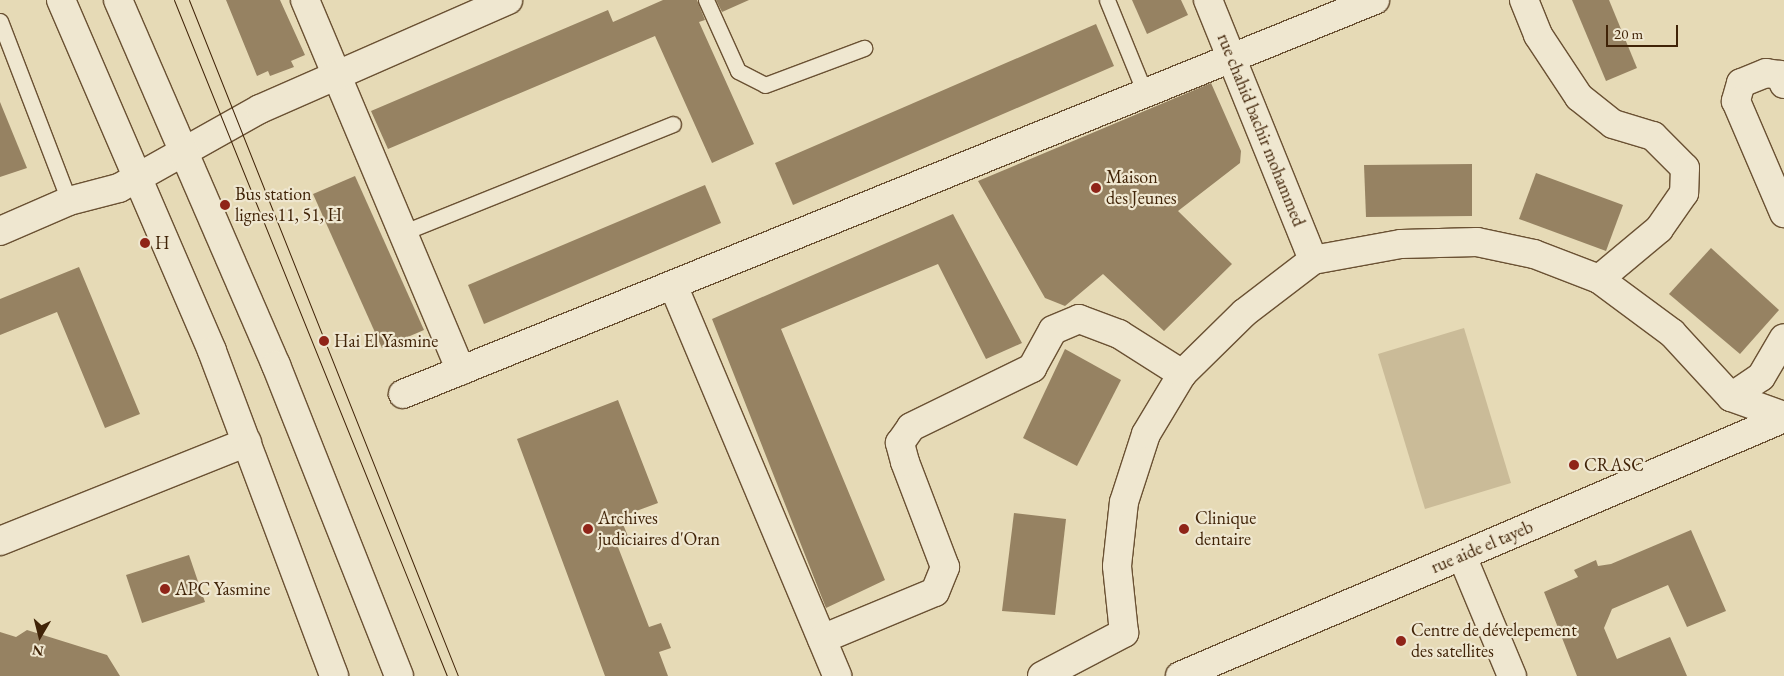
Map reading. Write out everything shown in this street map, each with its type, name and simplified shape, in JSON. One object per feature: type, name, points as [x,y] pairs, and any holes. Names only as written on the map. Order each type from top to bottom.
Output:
[{"type":"street","points":[[61,0],[135,180],[212,351],[334,676]]},
{"type":"street","points":[[118,0],[186,154],[399,676]]},
{"type":"street","points":[[305,0],[460,371]]},
{"type":"street","points":[[0,230],[70,201],[135,180],[186,154],[239,120],[508,0]]},
{"type":"street","name":"rue chahid bachir mohammed","points":[[1208,0],[1313,260]]},
{"type":"street","points":[[402,394],[1375,0]]},
{"type":"street","points":[[1524,0],[1538,35],[1579,97],[1613,124],[1653,136],[1685,168],[1684,193],[1659,228],[1599,279]]},
{"type":"street","points":[[1784,84],[1780,75],[1766,73],[1741,83],[1736,101],[1784,213]]},
{"type":"street","points":[[1042,676],[1124,633],[1117,566],[1124,502],[1146,434],[1182,374],[1244,312],[1313,260],[1401,244],[1477,242],[1534,254],[1599,279],[1672,333],[1731,397],[1784,417]]},
{"type":"street","points":[[673,285],[837,676]]},
{"type":"street","points":[[822,639],[935,592],[945,567],[905,462],[900,443],[911,427],[1032,368],[1053,330],[1079,319],[1119,334],[1182,374]]},
{"type":"street","points":[[1731,397],[1761,377],[1784,338]]},
{"type":"street","name":"rue aide el tayeb","points":[[1180,676],[1784,417]]},
{"type":"street","points":[[0,541],[247,442]]},
{"type":"street","points":[[1462,556],[1512,676]]},
{"type":"lane","points":[[706,0],[738,71],[758,83],[765,85],[864,48]]},
{"type":"lane","points":[[1107,0],[1145,93]]},
{"type":"lane","points":[[0,21],[70,201]]},
{"type":"lane","points":[[402,233],[673,124]]},
{"type":"shaded area","points":[[1464,328],[1511,483],[1425,509],[1378,354]]},
{"type":"building","points":[[226,0],[280,0],[305,55],[291,61],[294,67],[270,76],[268,71],[257,76]]},
{"type":"building","points":[[663,0],[697,0],[705,20],[699,22],[754,144],[712,163],[655,36],[388,149],[371,111],[608,10],[613,22]]},
{"type":"building","points":[[716,0],[749,0],[722,12]]},
{"type":"building","points":[[1132,0],[1181,0],[1188,15],[1147,34]]},
{"type":"building","points":[[1572,0],[1609,0],[1637,68],[1606,81]]},
{"type":"building","points":[[1096,24],[1114,66],[793,205],[775,163]]},
{"type":"building","name":"Maison des Jeunes","points":[[1211,83],[1241,151],[1240,163],[1178,211],[1232,264],[1164,331],[1103,274],[1065,306],[1045,298],[978,181]]},
{"type":"building","points":[[0,102],[27,168],[0,177]]},
{"type":"building","points":[[1472,164],[1472,216],[1366,217],[1364,165]]},
{"type":"building","points":[[1536,173],[1623,205],[1606,251],[1519,219]]},
{"type":"building","points":[[355,176],[424,330],[382,348],[313,194]]},
{"type":"building","points":[[705,185],[721,223],[484,324],[468,285]]},
{"type":"building","points":[[953,214],[1022,343],[986,359],[938,264],[781,329],[885,580],[826,608],[712,319]]},
{"type":"building","points":[[1711,248],[1779,310],[1740,354],[1669,294]]},
{"type":"building","points":[[79,267],[140,414],[105,428],[57,312],[0,335],[0,299]]},
{"type":"building","points":[[1065,349],[1121,380],[1077,466],[1023,438]]},
{"type":"building","name":"Archives judiciaires d'Oran","points":[[618,400],[658,503],[620,517],[630,541],[618,547],[649,627],[661,623],[671,648],[659,652],[668,676],[605,676],[517,439]]},
{"type":"building","points":[[1014,513],[1066,519],[1055,615],[1002,611]]},
{"type":"building","points":[[1691,530],[1726,611],[1687,627],[1668,585],[1612,609],[1604,628],[1617,659],[1670,637],[1687,676],[1577,676],[1544,592],[1578,577],[1574,570],[1596,560],[1598,566],[1611,564]]},
{"type":"building","name":"APC Yasmine","points":[[189,555],[205,602],[142,623],[126,575]]},
{"type":"building","points":[[27,630],[107,655],[120,676],[0,676],[0,632],[16,637]]},
{"type":"tram line","points":[[174,0],[447,676]]},
{"type":"tram line","points":[[189,0],[458,676]]},
{"type":"place","name":"Maison des Jeunes","points":[[1096,188]]},
{"type":"place","name":"Bus station lignes 11, 51, H","points":[[225,205]]},
{"type":"place","name":"H","points":[[145,243]]},
{"type":"place","name":"Hai El Yasmine","points":[[324,341]]},
{"type":"place","name":"CRASC","points":[[1574,465]]},
{"type":"place","name":"Archives judiciaires d'Oran","points":[[588,529]]},
{"type":"place","name":"Clinique dentaire","points":[[1184,529]]},
{"type":"place","name":"APC Yasmine","points":[[165,589]]},
{"type":"place","name":"Centre de dévelepement des satellites","points":[[1401,641]]}]
